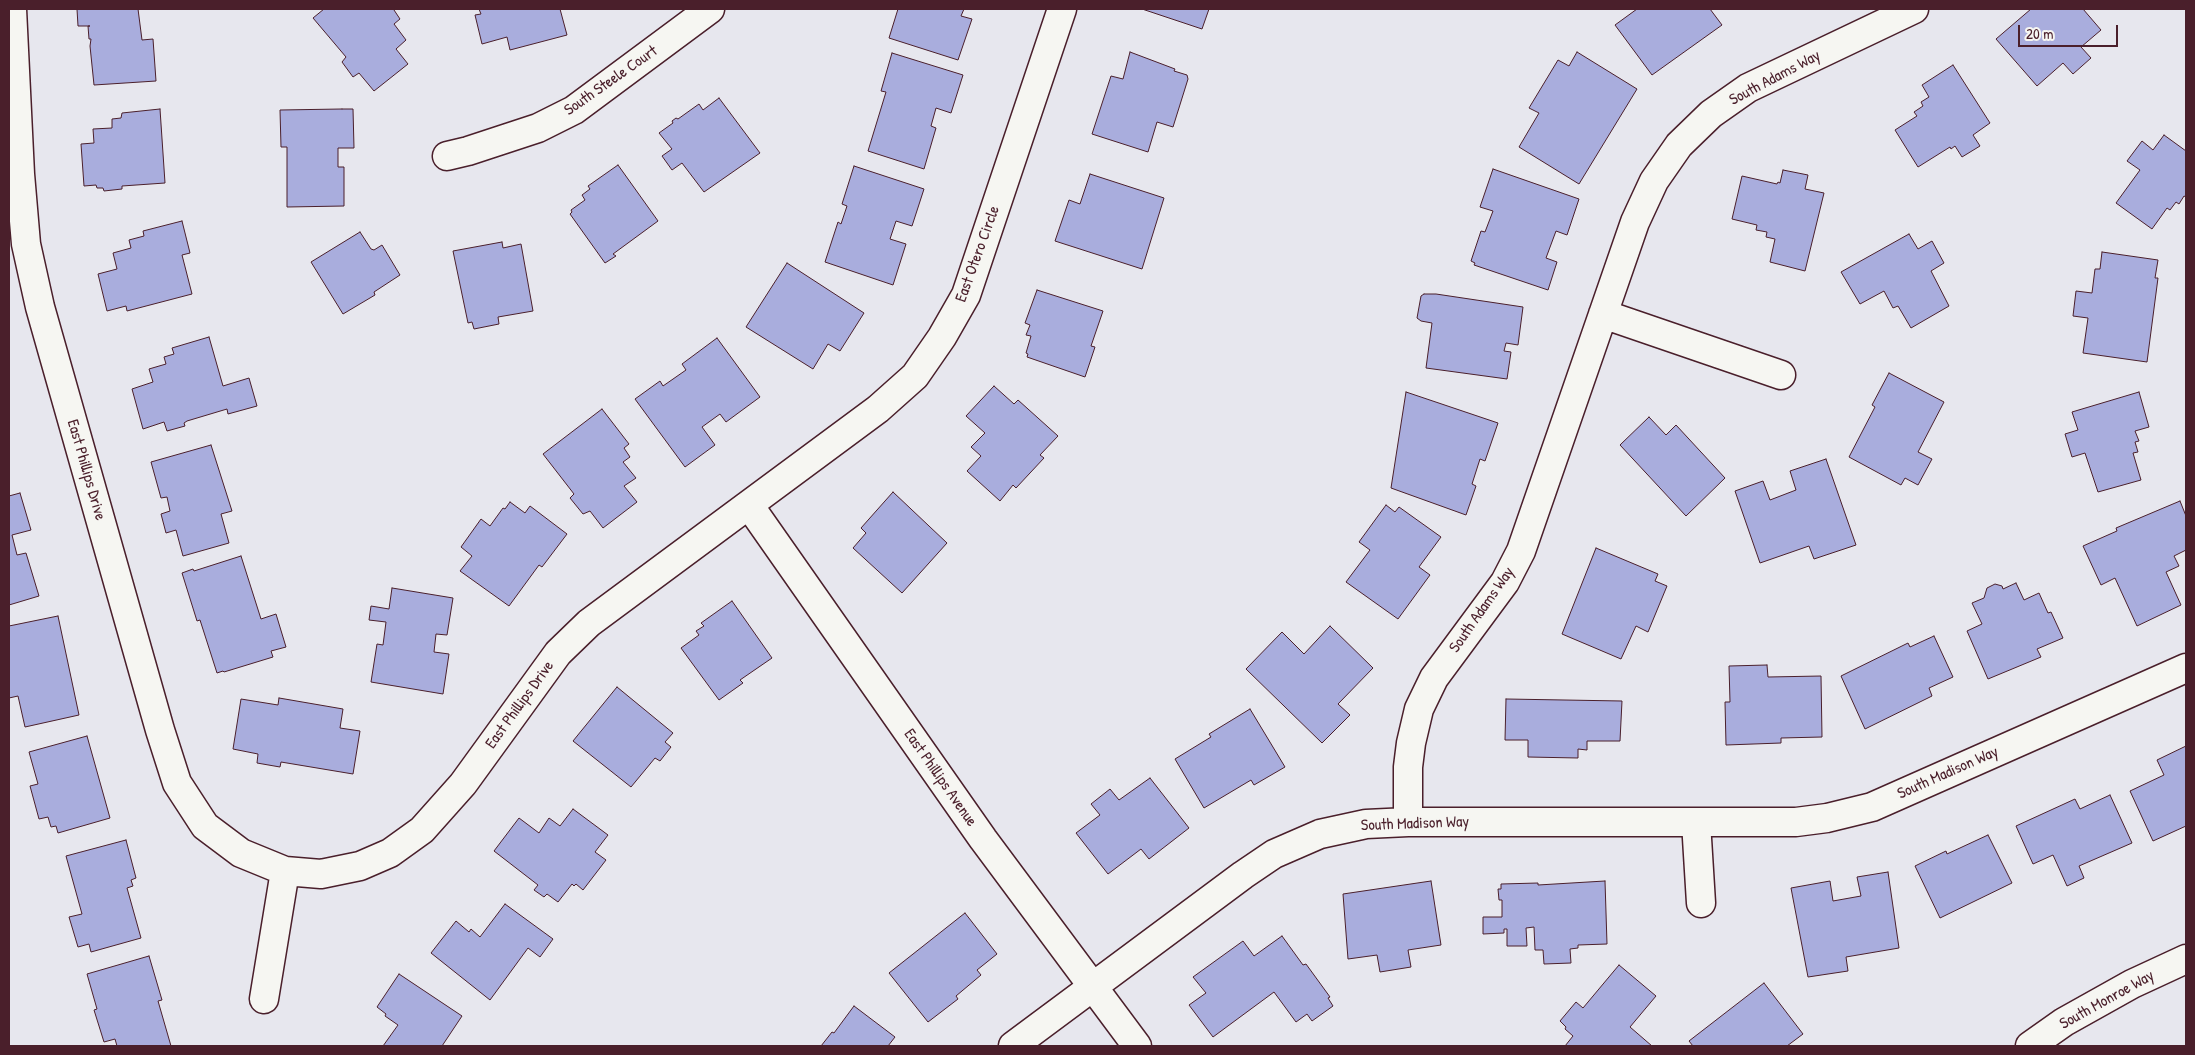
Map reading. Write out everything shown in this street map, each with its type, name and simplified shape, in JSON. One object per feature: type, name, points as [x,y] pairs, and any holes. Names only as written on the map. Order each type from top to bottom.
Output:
[{"type":"street","name":"East Phillips Drive","points":[[12,9],[20,174],[26,244],[40,307],[160,730],[177,783],[204,826],[241,853],[285,871],[322,874],[360,866],[390,853],[422,830],[463,784],[558,653],[589,623],[749,505]]},
{"type":"street","name":"South Steele Court","points":[[447,156],[538,128],[574,110],[710,9]]},
{"type":"street","name":"East Otero Circle","points":[[749,505],[878,409],[915,376],[942,337],[966,295],[1062,9]]},
{"type":"street","name":"South Adams Way","points":[[1408,822],[1410,743],[1419,709],[1434,678],[1505,582],[1522,551],[1634,222],[1654,181],[1679,145],[1711,114],[1748,88],[1914,9]]},
{"type":"street","points":[[1603,314],[1781,375]]},
{"type":"street","name":"East Phillips Avenue","points":[[749,505],[984,839],[1137,1046]]},
{"type":"street","name":"South Madison Way","points":[[1013,1046],[1243,875],[1274,854],[1320,834],[1366,824],[1408,822],[1796,822],[1827,818],[1872,806],[2186,668]]},
{"type":"street","points":[[1696,822],[1702,903]]},
{"type":"street","points":[[264,999],[285,871]]},
{"type":"street","name":"South Monroe Way","points":[[2030,1046],[2064,1022],[2123,988],[2186,959]]},
{"type":"building","points":[[77,9],[138,9],[142,40],[153,39],[156,81],[94,85],[91,39],[89,39],[88,26],[78,26]]},
{"type":"building","points":[[324,9],[395,9],[400,19],[394,24],[406,40],[396,49],[408,64],[374,91],[359,73],[353,77],[342,62],[346,57],[313,18]]},
{"type":"building","points":[[479,9],[560,9],[567,35],[510,50],[507,37],[482,44],[475,15],[481,14]]},
{"type":"building","points":[[898,9],[964,9],[961,16],[972,19],[958,60],[889,38]]},
{"type":"building","points":[[1142,9],[1209,9],[1202,29]]},
{"type":"building","points":[[1637,9],[1710,9],[1722,25],[1652,75],[1615,25]]},
{"type":"building","points":[[2031,9],[2083,9],[2101,30],[2081,47],[2091,58],[2073,74],[2063,63],[2037,86],[1996,39]]},
{"type":"building","points":[[1130,52],[1175,69],[1174,71],[1187,75],[1188,79],[1173,127],[1157,122],[1148,152],[1092,134],[1111,76],[1123,79]]},
{"type":"building","points":[[1577,52],[1637,89],[1579,184],[1519,147],[1539,113],[1529,108],[1558,60],[1569,66]]},
{"type":"building","points":[[892,53],[963,75],[951,113],[936,108],[931,126],[936,128],[924,169],[868,151],[886,92],[881,91]]},
{"type":"building","points":[[1953,65],[1990,123],[1973,135],[1980,146],[1962,157],[1955,146],[1951,149],[1950,147],[1918,167],[1895,130],[1917,116],[1914,112],[1923,106],[1921,102],[1929,97],[1922,85]]},
{"type":"building","points":[[719,98],[760,153],[704,192],[682,163],[672,170],[662,156],[672,149],[659,133],[673,123],[672,121],[676,118],[678,119],[699,104],[703,110]]},
{"type":"building","points":[[160,109],[165,183],[122,186],[122,189],[104,191],[103,188],[97,188],[96,185],[84,186],[81,144],[94,143],[93,129],[112,128],[112,119],[121,118],[122,113]]},
{"type":"building","points":[[353,109],[354,148],[338,148],[338,167],[344,167],[344,206],[287,207],[287,147],[281,147],[280,110]]},
{"type":"building","points":[[2164,135],[2186,151],[2186,197],[2184,196],[2179,204],[2176,202],[2170,210],[2167,208],[2152,229],[2116,203],[2140,170],[2127,161],[2142,141],[2153,150]]},
{"type":"building","points":[[618,165],[658,221],[613,254],[616,256],[605,263],[570,214],[571,210],[585,200],[582,195],[590,189],[588,186]]},
{"type":"building","points":[[854,166],[924,189],[912,226],[896,221],[890,239],[906,244],[893,285],[825,262],[838,222],[841,224],[847,206],[842,204]]},
{"type":"building","points":[[1493,169],[1579,199],[1567,235],[1556,231],[1546,258],[1557,262],[1548,290],[1474,265],[1475,263],[1471,261],[1481,231],[1485,232],[1493,211],[1480,207]]},
{"type":"building","points":[[1783,170],[1808,175],[1805,189],[1824,193],[1805,271],[1770,262],[1775,239],[1766,237],[1767,232],[1756,230],[1757,225],[1732,219],[1742,176],[1777,184],[1778,182],[1780,183]]},
{"type":"building","points":[[1090,174],[1164,198],[1142,269],[1055,241],[1069,200],[1080,204]]},
{"type":"building","points":[[182,221],[190,253],[182,255],[192,294],[127,311],[126,306],[107,311],[98,274],[117,269],[113,253],[131,248],[129,240],[144,236],[143,231]]},
{"type":"building","points":[[360,232],[371,249],[374,250],[382,245],[400,275],[374,292],[375,295],[343,314],[311,262]]},
{"type":"building","points":[[1909,234],[1918,249],[1932,241],[1944,263],[1931,271],[1949,306],[1911,328],[1898,306],[1893,308],[1884,291],[1860,304],[1841,272]]},
{"type":"building","points":[[502,242],[503,248],[521,244],[533,311],[498,317],[499,324],[474,329],[472,322],[468,323],[453,251]]},
{"type":"building","points":[[2102,252],[2158,260],[2155,278],[2158,278],[2147,362],[2083,353],[2088,318],[2073,316],[2076,291],[2092,293],[2095,269],[2100,269]]},
{"type":"building","points":[[787,263],[864,313],[840,351],[828,344],[813,369],[746,327]]},
{"type":"building","points":[[1037,290],[1103,311],[1091,346],[1095,347],[1085,377],[1027,357],[1028,354],[1026,353],[1031,336],[1026,335],[1030,325],[1025,323]]},
{"type":"building","points":[[1424,294],[1436,294],[1523,307],[1518,345],[1506,343],[1504,351],[1511,352],[1507,379],[1426,368],[1432,323],[1421,321],[1417,318],[1421,296]]},
{"type":"building","points":[[209,337],[223,386],[249,378],[257,406],[228,414],[227,409],[187,421],[184,423],[185,426],[167,431],[164,422],[143,429],[132,389],[153,382],[149,369],[166,364],[164,357],[174,354],[172,348]]},
{"type":"building","points":[[717,338],[760,397],[726,422],[720,414],[702,427],[715,445],[685,467],[635,399],[660,381],[663,386],[686,370],[682,364]]},
{"type":"building","points":[[1889,373],[1944,402],[1918,452],[1932,459],[1918,485],[1905,478],[1901,485],[1849,457],[1875,407],[1872,405]]},
{"type":"building","points":[[994,386],[1014,404],[1018,400],[1058,436],[1040,455],[1044,458],[1016,488],[1013,485],[1000,501],[967,471],[981,456],[971,447],[985,433],[966,416]]},
{"type":"building","points":[[1406,392],[1498,423],[1485,461],[1480,459],[1472,484],[1476,486],[1466,515],[1391,488]]},
{"type":"building","points":[[2139,392],[2149,427],[2135,431],[2139,441],[2135,442],[2138,452],[2133,453],[2141,480],[2098,492],[2085,453],[2072,457],[2065,434],[2078,430],[2072,412]]},
{"type":"building","points":[[602,409],[629,444],[624,448],[630,457],[623,462],[636,478],[624,486],[637,502],[603,528],[590,511],[583,514],[570,498],[574,494],[543,454]]},
{"type":"building","points":[[1649,417],[1666,435],[1676,425],[1725,478],[1686,516],[1620,445]]},
{"type":"building","points":[[211,445],[232,511],[221,514],[229,543],[183,556],[176,530],[166,533],[161,514],[170,511],[167,497],[161,498],[151,462]]},
{"type":"building","points":[[1826,459],[1856,545],[1814,559],[1809,546],[1760,563],[1735,491],[1763,481],[1770,500],[1796,490],[1790,471]]},
{"type":"building","points":[[893,492],[947,543],[902,593],[853,548],[866,533],[861,528]]},
{"type":"building","points":[[20,493],[31,530],[12,535],[17,555],[26,553],[39,596],[9,605],[9,496]]},
{"type":"building","points":[[2180,501],[2186,516],[2186,550],[2174,556],[2179,566],[2166,572],[2181,605],[2137,626],[2115,578],[2101,585],[2083,546],[2117,531],[2116,528]]},
{"type":"building","points":[[510,502],[525,513],[530,506],[567,534],[542,567],[539,565],[509,606],[460,571],[472,556],[461,547],[481,519],[490,526],[503,508],[505,509]]},
{"type":"building","points":[[1386,505],[1395,512],[1399,507],[1441,537],[1419,567],[1430,575],[1398,619],[1346,582],[1370,550],[1359,542]]},
{"type":"building","points":[[1596,548],[1658,574],[1655,581],[1667,586],[1648,632],[1636,626],[1621,659],[1562,634]]},
{"type":"building","points":[[241,556],[261,619],[276,614],[286,647],[271,651],[273,657],[217,673],[200,620],[197,621],[182,573]]},
{"type":"building","points":[[2016,583],[2024,600],[2039,593],[2048,613],[2051,612],[2063,638],[2037,649],[2041,657],[1988,679],[1967,631],[1982,624],[1972,603],[1984,598],[1987,588],[1995,584],[2002,586],[2003,589]]},
{"type":"building","points":[[392,588],[453,598],[447,635],[436,634],[434,652],[449,654],[443,694],[371,682],[377,644],[383,645],[386,622],[369,620],[371,606],[389,609]]},
{"type":"building","points":[[732,601],[772,658],[740,680],[743,683],[719,700],[681,648],[699,635],[696,631],[704,626],[701,623]]},
{"type":"building","points":[[58,616],[79,715],[25,727],[18,696],[9,698],[9,626]]},
{"type":"building","points":[[1330,626],[1373,668],[1338,704],[1350,715],[1322,743],[1246,669],[1282,632],[1304,654]]},
{"type":"building","points":[[1934,636],[1953,677],[1929,688],[1932,696],[1865,729],[1841,676],[1908,643],[1910,647]]},
{"type":"building","points":[[1767,665],[1768,677],[1821,676],[1822,737],[1781,738],[1781,743],[1726,745],[1725,702],[1730,702],[1729,666]]},
{"type":"building","points":[[617,687],[673,733],[665,742],[671,747],[660,761],[655,758],[631,787],[573,741]]},
{"type":"building","points":[[279,698],[343,709],[340,728],[360,731],[353,774],[281,762],[280,767],[257,763],[258,754],[233,749],[241,699],[278,705]]},
{"type":"building","points":[[1506,699],[1622,701],[1620,741],[1587,741],[1587,750],[1578,749],[1578,758],[1528,757],[1528,740],[1505,740]]},
{"type":"building","points":[[1250,709],[1285,767],[1254,785],[1251,780],[1204,808],[1175,759],[1211,737],[1209,734]]},
{"type":"building","points":[[87,736],[110,818],[58,833],[56,826],[51,827],[48,817],[39,819],[30,786],[38,784],[29,752]]},
{"type":"building","points":[[2186,746],[2186,826],[2153,841],[2130,791],[2164,775],[2157,760]]},
{"type":"building","points":[[1150,778],[1189,828],[1149,859],[1141,849],[1108,874],[1076,833],[1100,815],[1091,804],[1110,789],[1119,800]]},
{"type":"building","points":[[2110,795],[2132,843],[2079,866],[2084,878],[2067,886],[2053,855],[2033,864],[2016,826],[2075,799],[2080,809]]},
{"type":"building","points":[[573,809],[608,835],[595,852],[606,860],[583,890],[576,884],[574,886],[572,884],[558,902],[547,894],[544,897],[534,890],[538,885],[494,851],[519,818],[539,833],[549,818],[560,826]]},
{"type":"building","points":[[1988,835],[2012,883],[1940,918],[1915,866],[1946,851],[1947,854]]},
{"type":"building","points":[[126,840],[136,878],[131,880],[133,886],[127,888],[141,938],[91,952],[89,944],[78,947],[69,917],[82,914],[66,856]]},
{"type":"building","points":[[1888,872],[1899,948],[1846,957],[1848,971],[1808,977],[1791,888],[1830,881],[1833,901],[1861,896],[1857,877]]},
{"type":"building","points":[[1431,881],[1441,945],[1408,950],[1411,967],[1380,972],[1377,955],[1348,959],[1343,894]]},
{"type":"building","points":[[1605,881],[1607,944],[1578,945],[1578,948],[1570,949],[1571,963],[1544,964],[1543,950],[1535,950],[1534,927],[1526,928],[1527,946],[1507,946],[1507,929],[1504,929],[1504,933],[1483,934],[1483,917],[1502,917],[1502,900],[1499,900],[1498,889],[1501,889],[1501,884],[1538,883],[1538,885]]},
{"type":"building","points":[[505,904],[553,939],[540,957],[528,948],[490,1000],[431,953],[456,921],[469,932],[471,929],[480,937]]},
{"type":"building","points":[[965,913],[997,954],[977,970],[981,975],[956,996],[958,999],[928,1022],[889,973]]},
{"type":"building","points":[[1282,936],[1303,965],[1306,964],[1330,997],[1328,998],[1333,1006],[1312,1021],[1307,1014],[1296,1022],[1274,992],[1213,1037],[1189,1005],[1206,993],[1193,977],[1243,941],[1254,956]]},
{"type":"building","points":[[149,956],[162,1000],[158,1001],[171,1046],[117,1046],[115,1039],[104,1042],[94,1010],[97,1009],[87,974]]},
{"type":"building","points":[[1619,965],[1656,996],[1630,1027],[1652,1046],[1565,1046],[1573,1036],[1560,1021],[1576,1002],[1583,1008]]},
{"type":"building","points":[[399,974],[462,1016],[442,1046],[383,1046],[398,1025],[385,1016],[386,1014],[377,1007]]},
{"type":"building","points":[[1764,983],[1803,1034],[1787,1046],[1693,1046],[1689,1041]]},
{"type":"building","points":[[854,1006],[895,1037],[888,1046],[821,1046],[832,1032],[834,1033]]}]
